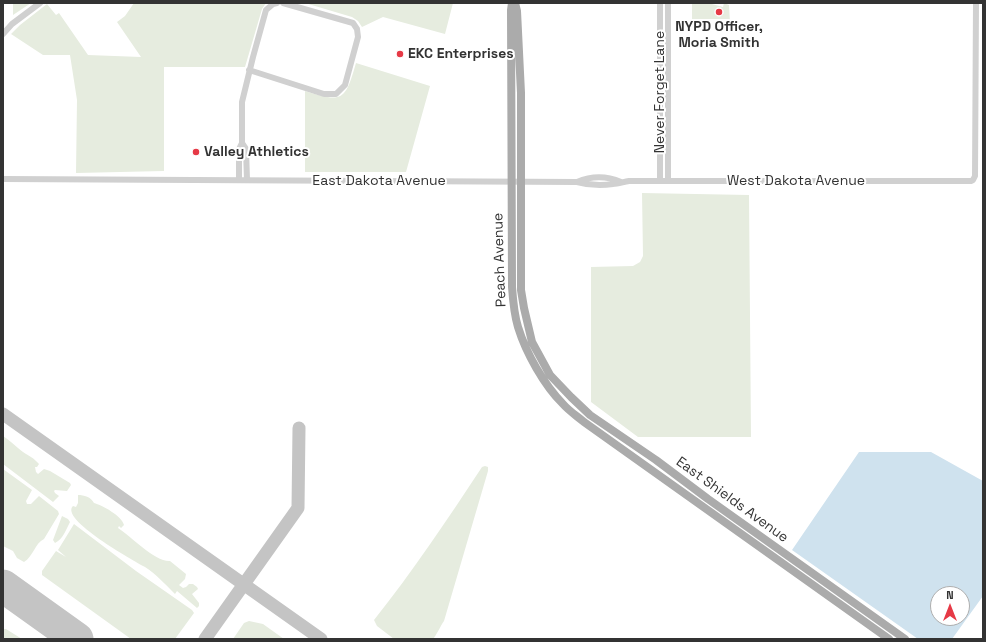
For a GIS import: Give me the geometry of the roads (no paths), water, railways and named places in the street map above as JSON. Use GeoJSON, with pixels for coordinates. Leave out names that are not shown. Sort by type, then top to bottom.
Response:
{"type":"FeatureCollection","features":[{"type":"Feature","properties":{"kind":"main road","name":"Peach Avenue"},"geometry":{"type":"LineString","coordinates":[[514,3],[517,11],[521,94],[521,284],[524,308],[532,342],[547,377]]}},
{"type":"Feature","properties":{"kind":"main road","name":"Peach Avenue"},"geometry":{"type":"LineString","coordinates":[[514,3],[511,10],[511,270],[513,306],[525,345],[547,377]]}},
{"type":"Feature","properties":{"kind":"main road","name":"East Shields Avenue"},"geometry":{"type":"LineString","coordinates":[[547,377],[590,414],[656,460],[708,500],[905,639]]}},
{"type":"Feature","properties":{"kind":"main road","name":"East Shields Avenue"},"geometry":{"type":"LineString","coordinates":[[547,377],[562,404],[584,422],[889,639]]}},
{"type":"Feature","properties":{"kind":"main road"},"geometry":{"type":"LineString","coordinates":[[602,435],[607,426]]}},
{"type":"Feature","properties":{"kind":"street"},"geometry":{"type":"LineString","coordinates":[[3,34],[12,24],[40,3]]}},
{"type":"Feature","properties":{"kind":"street"},"geometry":{"type":"LineString","coordinates":[[239,180],[239,149],[242,143],[242,102],[249,70],[266,10],[273,4],[277,3]]}},
{"type":"Feature","properties":{"kind":"street"},"geometry":{"type":"LineString","coordinates":[[249,70],[324,94],[336,94],[345,85],[358,37],[357,29],[353,23],[284,3]]}},
{"type":"Feature","properties":{"kind":"street","name":"Never Forget Lane"},"geometry":{"type":"LineString","coordinates":[[660,3],[660,181]]}},
{"type":"Feature","properties":{"kind":"street","name":"Never Forget Lane"},"geometry":{"type":"LineString","coordinates":[[668,3],[668,181]]}},
{"type":"Feature","properties":{"kind":"street","name":"West Dakota Avenue"},"geometry":{"type":"LineString","coordinates":[[511,181],[577,182],[586,178],[612,178],[621,182],[971,181],[975,176],[976,3]]}},
{"type":"Feature","properties":{"kind":"street"},"geometry":{"type":"LineString","coordinates":[[242,143],[246,149],[246,180]]}},
{"type":"Feature","properties":{"kind":"street","name":"East Dakota Avenue"},"geometry":{"type":"LineString","coordinates":[[3,179],[511,181]]}},
{"type":"Feature","properties":{"kind":"water"},"geometry":{"type":"Polygon","coordinates":[[[859,452],[931,452],[983,481],[983,596],[970,614],[970,586],[930,586],[930,626],[961,626],[952,639],[918,639],[792,550],[859,452]]]}},
{"type":"Feature","properties":{"kind":"place","name":"NYPD Officer, Moria Smith"},"geometry":{"type":"Point","coordinates":[719,12]}},
{"type":"Feature","properties":{"kind":"place","name":"EKC Enterprises"},"geometry":{"type":"Point","coordinates":[400,54]}},
{"type":"Feature","properties":{"kind":"place","name":"Valley Athletics"},"geometry":{"type":"Point","coordinates":[196,152]}}]}
